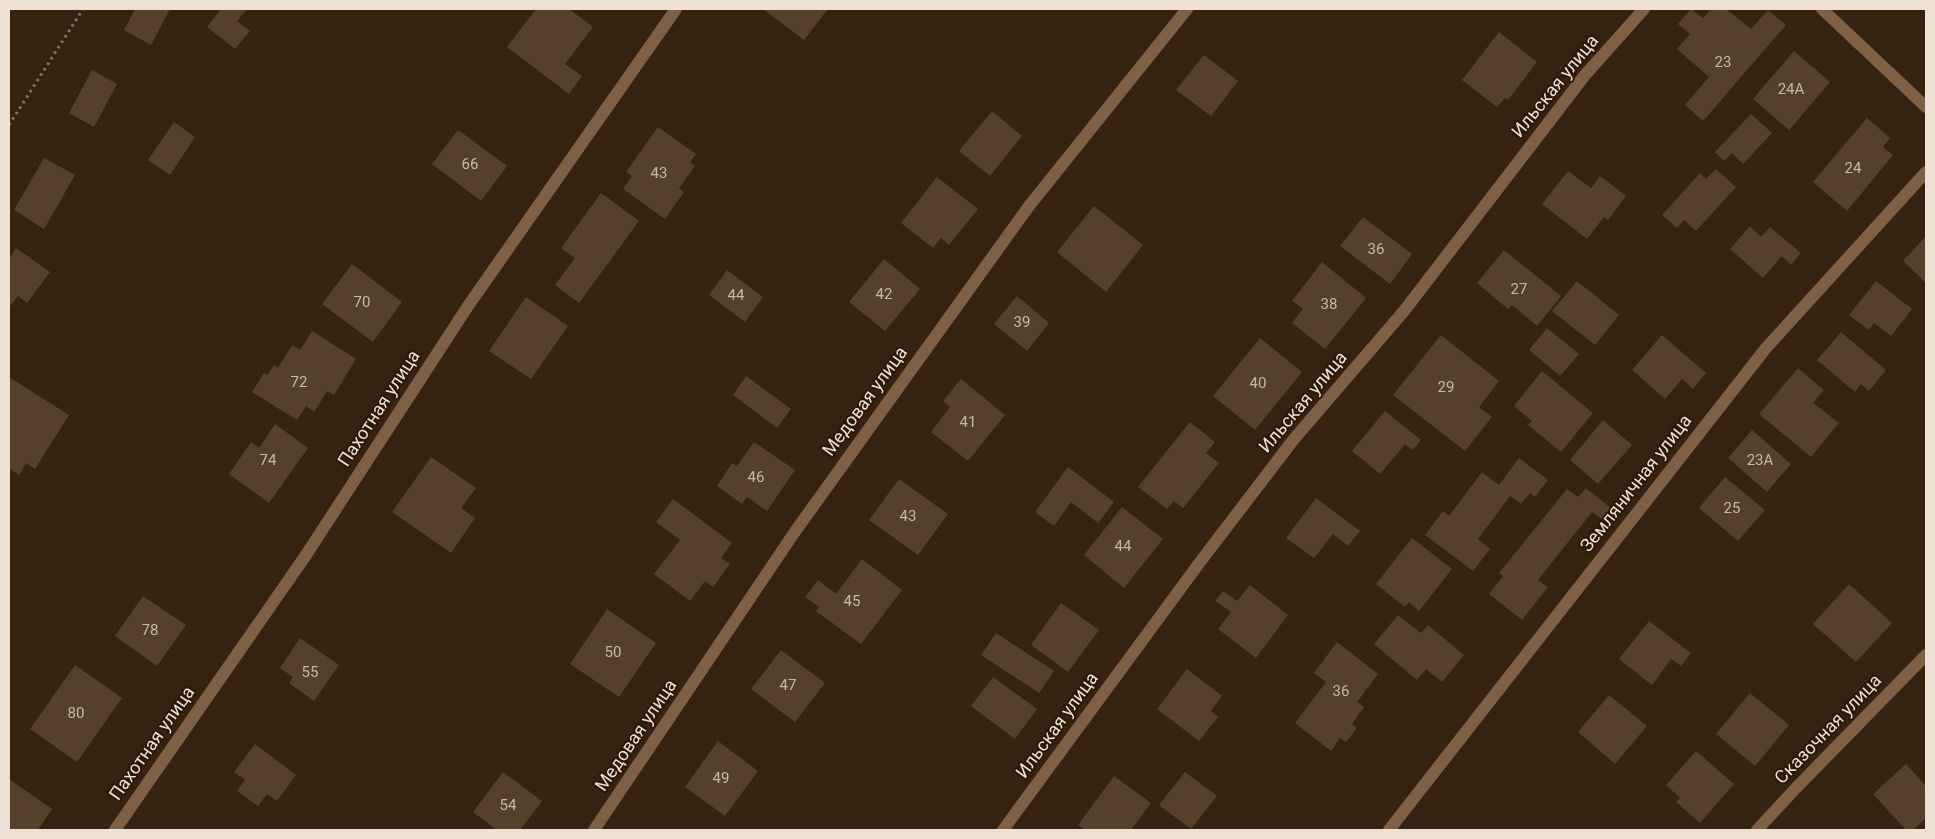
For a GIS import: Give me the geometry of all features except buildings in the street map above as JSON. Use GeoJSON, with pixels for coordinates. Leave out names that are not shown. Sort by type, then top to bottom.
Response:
{"type":"FeatureCollection","features":[{"type":"Feature","properties":{"kind":"street","name":"Пахотная улица"},"geometry":{"type":"LineString","coordinates":[[115,830],[306,555],[468,306],[676,9]]}},
{"type":"Feature","properties":{"kind":"street","name":"Медовая улица"},"geometry":{"type":"LineString","coordinates":[[594,830],[794,533],[1029,206],[1187,9]]}},
{"type":"Feature","properties":{"kind":"street","name":"Ильская улица"},"geometry":{"type":"LineString","coordinates":[[1003,830],[1200,562],[1294,439],[1404,311],[1585,76],[1644,9]]}},
{"type":"Feature","properties":{"kind":"street"},"geometry":{"type":"LineString","coordinates":[[1822,9],[1926,107]]}},
{"type":"Feature","properties":{"kind":"street","name":"Земляничная улица"},"geometry":{"type":"LineString","coordinates":[[1389,830],[1766,348],[1926,172]]}},
{"type":"Feature","properties":{"kind":"street","name":"Сказочная улица"},"geometry":{"type":"LineString","coordinates":[[1757,830],[1926,655]]}},
{"type":"Feature","properties":{"kind":"path"},"geometry":{"type":"LineString","coordinates":[[9,125],[83,9]]}}]}
